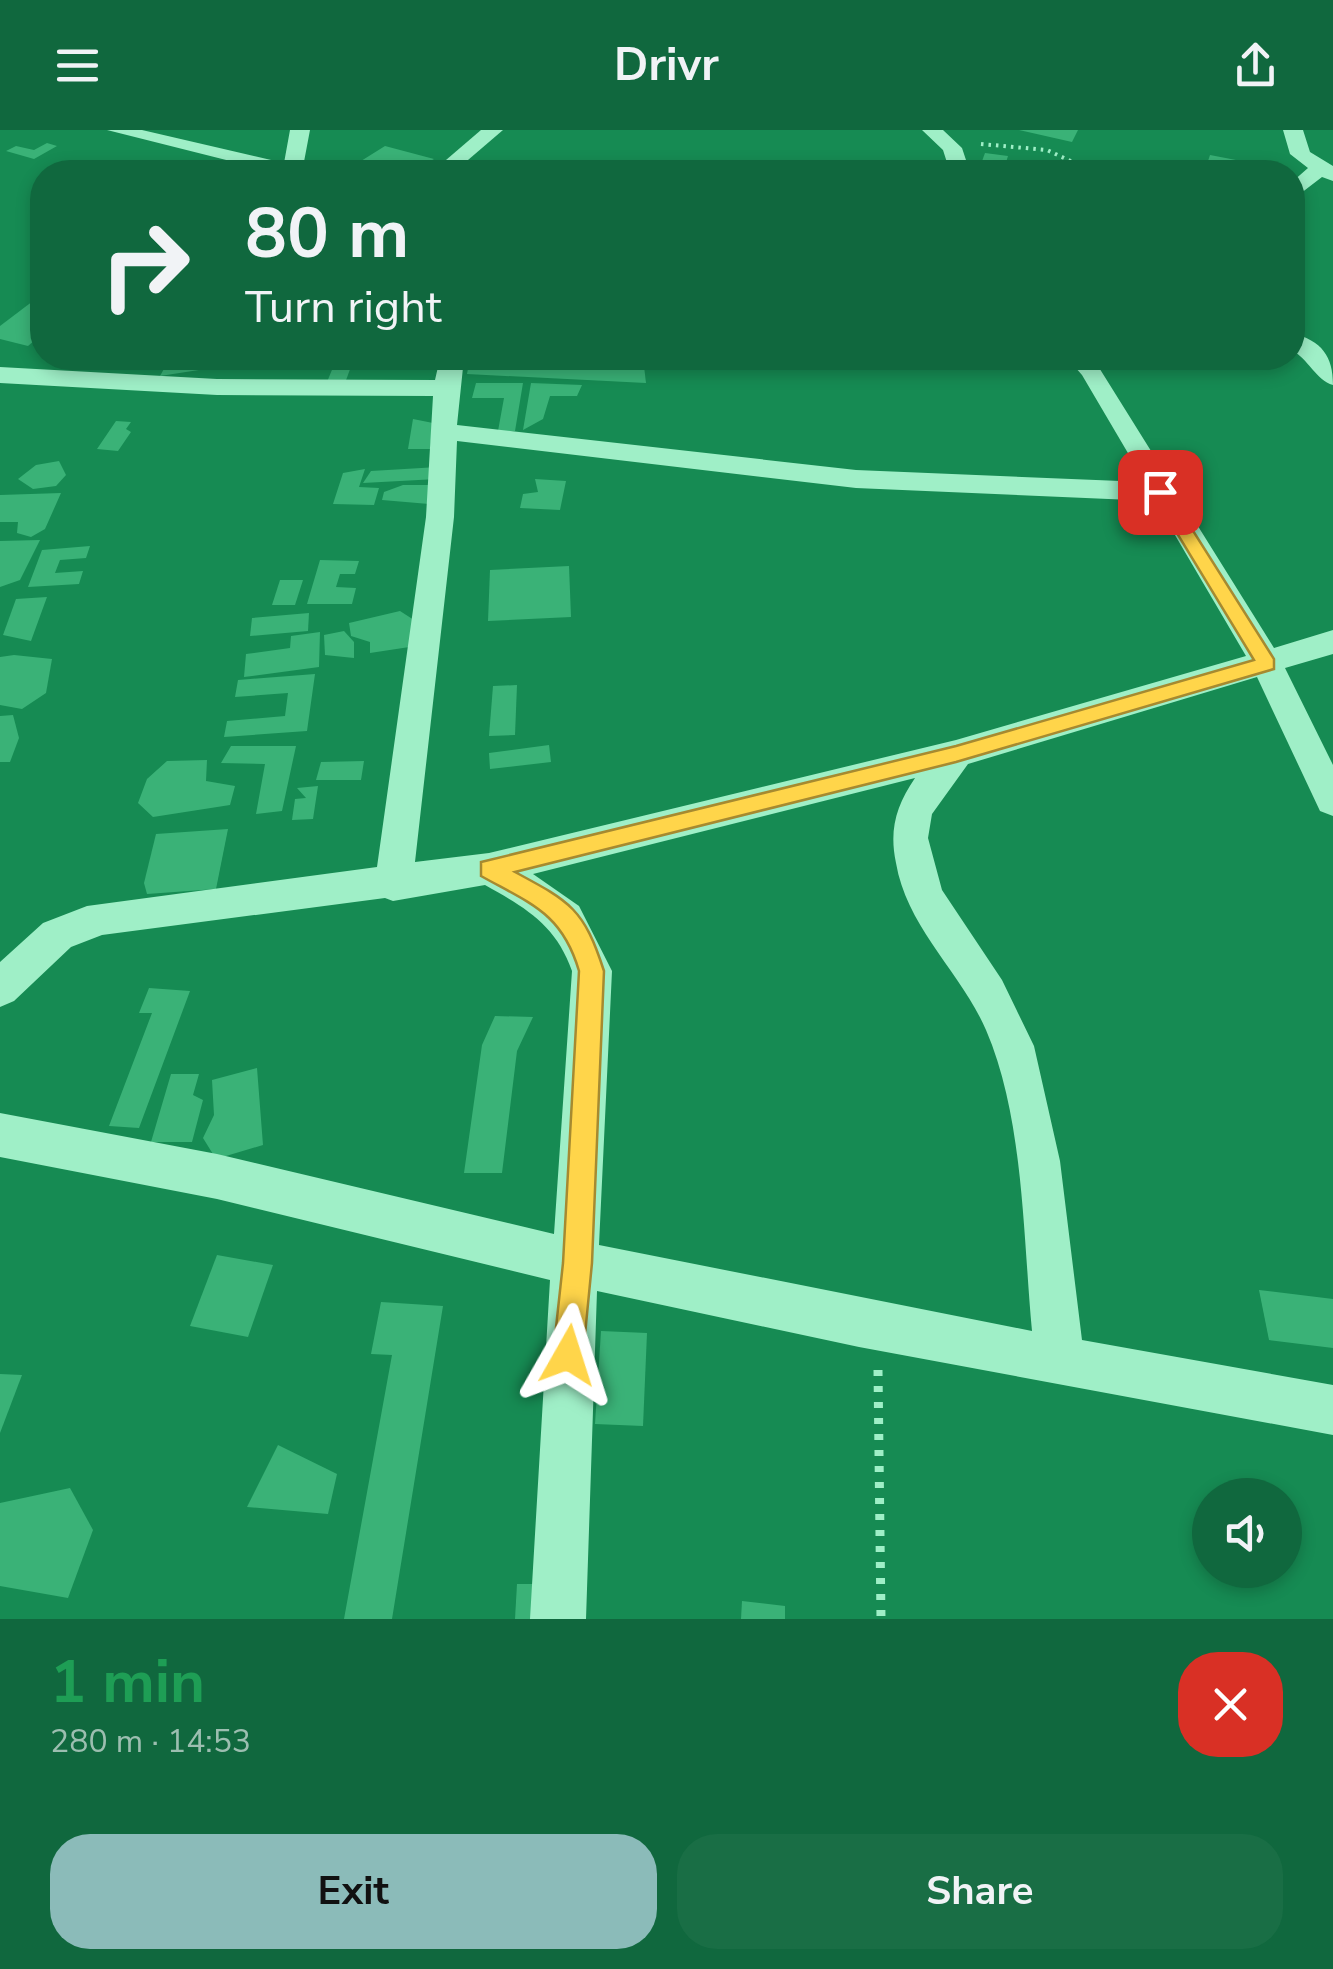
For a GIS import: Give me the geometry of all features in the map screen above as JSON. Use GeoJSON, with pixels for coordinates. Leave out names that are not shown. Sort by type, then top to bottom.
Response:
{"type":"FeatureCollection","features":[{"type":"Feature","properties":{"kind":"street"},"geometry":{"type":"LineString","coordinates":[[117,130],[244,160]]}},
{"type":"Feature","properties":{"kind":"street"},"geometry":{"type":"LineString","coordinates":[[296,160],[300,130]]}},
{"type":"Feature","properties":{"kind":"street"},"geometry":{"type":"LineString","coordinates":[[457,160],[493,130]]}},
{"type":"Feature","properties":{"kind":"street"},"geometry":{"type":"LineString","coordinates":[[1293,130],[1300,154],[1327,172],[1305,186]]}},
{"type":"Feature","properties":{"kind":"street"},"geometry":{"type":"LineString","coordinates":[[939,136],[953,160]]}},
{"type":"Feature","properties":{"kind":"street"},"geometry":{"type":"LineString","coordinates":[[1305,347],[1333,377]]}},
{"type":"Feature","properties":{"kind":"street"},"geometry":{"type":"LineString","coordinates":[[1091,370],[1160,492],[1267,664],[1333,801]]}},
{"type":"Feature","properties":{"kind":"street"},"geometry":{"type":"LineString","coordinates":[[0,375],[217,387],[449,373],[447,432],[393,885]]}},
{"type":"Feature","properties":{"kind":"street"},"geometry":{"type":"LineString","coordinates":[[447,432],[838,478],[943,486],[1160,492]]}},
{"type":"Feature","properties":{"kind":"street"},"geometry":{"type":"LineString","coordinates":[[0,988],[57,935],[101,918],[209,902],[393,885],[489,869],[956,754],[1333,642]]}},
{"type":"Feature","properties":{"kind":"street"},"geometry":{"type":"LineString","coordinates":[[956,754],[918,800],[910,833],[914,870],[935,920],[1000,1014],[1013,1047],[1036,1166],[1060,1362]]}},
{"type":"Feature","properties":{"kind":"street"},"geometry":{"type":"LineString","coordinates":[[489,869],[555,906],[580,933],[592,971],[577,1263],[565,1386],[558,1619]]}},
{"type":"Feature","properties":{"kind":"street"},"geometry":{"type":"LineString","coordinates":[[0,1135],[95,1149],[577,1263],[1060,1362],[1333,1410]]}},
{"type":"Feature","properties":{"kind":"path"},"geometry":{"type":"LineString","coordinates":[[939,136],[1047,150],[1068,160]]}},
{"type":"Feature","properties":{"kind":"path"},"geometry":{"type":"LineString","coordinates":[[878,1324],[881,1619]]}},
{"type":"Feature","properties":{"kind":"building"},"geometry":{"type":"Polygon","coordinates":[[[1019,130],[1078,130],[1072,142],[1019,130]]]}},
{"type":"Feature","properties":{"kind":"building"},"geometry":{"type":"Polygon","coordinates":[[[47,143],[57,146],[34,159],[6,151],[16,146],[34,150],[47,143]]]}},
{"type":"Feature","properties":{"kind":"building"},"geometry":{"type":"Polygon","coordinates":[[[385,146],[434,159],[432,160],[363,160],[385,146]]]}},
{"type":"Feature","properties":{"kind":"building"},"geometry":{"type":"Polygon","coordinates":[[[985,153],[1008,156],[1007,160],[982,160],[985,153]]]}},
{"type":"Feature","properties":{"kind":"building"},"geometry":{"type":"Polygon","coordinates":[[[1210,155],[1236,160],[1208,160],[1210,155]]]}},
{"type":"Feature","properties":{"kind":"building"},"geometry":{"type":"Polygon","coordinates":[[[30,303],[28,346],[0,339],[0,326],[30,303]]]}},
{"type":"Feature","properties":{"kind":"building"},"geometry":{"type":"Polygon","coordinates":[[[163,370],[199,370],[160,376],[163,370]]]}},
{"type":"Feature","properties":{"kind":"building"},"geometry":{"type":"Polygon","coordinates":[[[332,370],[350,370],[345,383],[327,382],[332,370]]]}},
{"type":"Feature","properties":{"kind":"building"},"geometry":{"type":"Polygon","coordinates":[[[468,370],[644,370],[646,383],[467,374],[468,370]]]}},
{"type":"Feature","properties":{"kind":"building"},"geometry":{"type":"Polygon","coordinates":[[[476,383],[523,383],[515,431],[498,431],[504,398],[472,398],[476,383]]]}},
{"type":"Feature","properties":{"kind":"building"},"geometry":{"type":"Polygon","coordinates":[[[531,383],[582,385],[577,396],[550,396],[543,419],[523,430],[531,383]]]}},
{"type":"Feature","properties":{"kind":"building"},"geometry":{"type":"Polygon","coordinates":[[[413,419],[433,423],[430,449],[408,449],[413,419]]]}},
{"type":"Feature","properties":{"kind":"building"},"geometry":{"type":"Polygon","coordinates":[[[116,421],[131,422],[126,429],[131,432],[118,451],[97,449],[116,421]]]}},
{"type":"Feature","properties":{"kind":"building"},"geometry":{"type":"Polygon","coordinates":[[[59,461],[66,475],[56,486],[33,489],[18,479],[36,465],[59,461]]]}},
{"type":"Feature","properties":{"kind":"building"},"geometry":{"type":"Polygon","coordinates":[[[438,467],[437,479],[363,483],[371,471],[438,467]]]}},
{"type":"Feature","properties":{"kind":"building"},"geometry":{"type":"Polygon","coordinates":[[[365,469],[359,487],[379,488],[374,505],[333,504],[343,473],[365,469]]]}},
{"type":"Feature","properties":{"kind":"building"},"geometry":{"type":"Polygon","coordinates":[[[535,479],[566,481],[560,510],[520,508],[523,494],[538,492],[535,479]]]}},
{"type":"Feature","properties":{"kind":"building"},"geometry":{"type":"Polygon","coordinates":[[[403,485],[433,485],[429,504],[382,500],[384,492],[403,485]]]}},
{"type":"Feature","properties":{"kind":"building"},"geometry":{"type":"Polygon","coordinates":[[[61,493],[45,529],[31,537],[17,533],[18,522],[0,522],[0,495],[61,493]]]}},
{"type":"Feature","properties":{"kind":"building"},"geometry":{"type":"Polygon","coordinates":[[[40,540],[20,580],[0,587],[0,541],[40,540]]]}},
{"type":"Feature","properties":{"kind":"building"},"geometry":{"type":"Polygon","coordinates":[[[90,546],[86,558],[60,560],[55,573],[83,571],[79,584],[28,587],[42,550],[90,546]]]}},
{"type":"Feature","properties":{"kind":"building"},"geometry":{"type":"Polygon","coordinates":[[[320,560],[359,561],[355,574],[340,574],[336,587],[356,588],[352,604],[307,604],[320,560]]]}},
{"type":"Feature","properties":{"kind":"building"},"geometry":{"type":"Polygon","coordinates":[[[569,566],[571,617],[488,621],[490,570],[569,566]]]}},
{"type":"Feature","properties":{"kind":"building"},"geometry":{"type":"Polygon","coordinates":[[[280,580],[303,580],[295,605],[272,605],[280,580]]]}},
{"type":"Feature","properties":{"kind":"building"},"geometry":{"type":"Polygon","coordinates":[[[47,597],[31,641],[3,635],[16,599],[47,597]]]}},
{"type":"Feature","properties":{"kind":"building"},"geometry":{"type":"Polygon","coordinates":[[[400,611],[414,620],[416,646],[370,653],[370,642],[351,636],[349,623],[400,611]]]}},
{"type":"Feature","properties":{"kind":"building"},"geometry":{"type":"Polygon","coordinates":[[[309,613],[308,631],[250,636],[252,618],[309,613]]]}},
{"type":"Feature","properties":{"kind":"building"},"geometry":{"type":"Polygon","coordinates":[[[344,631],[354,642],[354,658],[325,655],[324,635],[344,631]]]}},
{"type":"Feature","properties":{"kind":"building"},"geometry":{"type":"Polygon","coordinates":[[[320,632],[319,667],[244,677],[246,654],[290,648],[291,636],[320,632]]]}},
{"type":"Feature","properties":{"kind":"building"},"geometry":{"type":"Polygon","coordinates":[[[0,657],[52,659],[46,693],[22,709],[0,705],[0,657]]]}},
{"type":"Feature","properties":{"kind":"building"},"geometry":{"type":"Polygon","coordinates":[[[315,674],[307,731],[224,737],[227,721],[285,716],[288,693],[235,697],[238,680],[315,674]]]}},
{"type":"Feature","properties":{"kind":"building"},"geometry":{"type":"Polygon","coordinates":[[[517,685],[515,735],[489,736],[493,686],[517,685]]]}},
{"type":"Feature","properties":{"kind":"building"},"geometry":{"type":"Polygon","coordinates":[[[13,715],[19,738],[10,762],[0,762],[0,716],[13,715]]]}},
{"type":"Feature","properties":{"kind":"building"},"geometry":{"type":"Polygon","coordinates":[[[549,745],[551,762],[490,769],[489,753],[549,745]]]}},
{"type":"Feature","properties":{"kind":"building"},"geometry":{"type":"Polygon","coordinates":[[[231,746],[296,746],[282,811],[256,814],[265,764],[221,763],[231,746]]]}},
{"type":"Feature","properties":{"kind":"building"},"geometry":{"type":"Polygon","coordinates":[[[207,760],[206,781],[235,786],[230,805],[153,817],[138,803],[147,779],[167,761],[207,760]]]}},
{"type":"Feature","properties":{"kind":"building"},"geometry":{"type":"Polygon","coordinates":[[[364,761],[361,780],[316,780],[321,762],[364,761]]]}},
{"type":"Feature","properties":{"kind":"building"},"geometry":{"type":"Polygon","coordinates":[[[318,786],[313,819],[292,820],[295,799],[306,798],[297,788],[318,786]]]}},
{"type":"Feature","properties":{"kind":"building"},"geometry":{"type":"Polygon","coordinates":[[[228,829],[216,889],[147,894],[144,883],[156,834],[228,829]]]}},
{"type":"Feature","properties":{"kind":"building"},"geometry":{"type":"Polygon","coordinates":[[[149,988],[190,991],[139,1128],[109,1126],[152,1013],[139,1013],[149,988]]]}},
{"type":"Feature","properties":{"kind":"building"},"geometry":{"type":"Polygon","coordinates":[[[495,1016],[533,1017],[517,1051],[502,1173],[464,1173],[482,1045],[495,1016]]]}},
{"type":"Feature","properties":{"kind":"building"},"geometry":{"type":"Polygon","coordinates":[[[257,1068],[263,1145],[216,1159],[203,1138],[214,1115],[212,1080],[257,1068]]]}},
{"type":"Feature","properties":{"kind":"building"},"geometry":{"type":"Polygon","coordinates":[[[171,1074],[199,1074],[193,1095],[203,1100],[192,1142],[151,1142],[171,1074]]]}},
{"type":"Feature","properties":{"kind":"building"},"geometry":{"type":"Polygon","coordinates":[[[217,1255],[273,1265],[248,1337],[190,1326],[217,1255]]]}},
{"type":"Feature","properties":{"kind":"building"},"geometry":{"type":"Polygon","coordinates":[[[1259,1290],[1333,1299],[1333,1348],[1269,1340],[1259,1290]]]}},
{"type":"Feature","properties":{"kind":"building"},"geometry":{"type":"Polygon","coordinates":[[[381,1302],[443,1306],[392,1619],[344,1619],[392,1355],[371,1354],[381,1302]]]}},
{"type":"Feature","properties":{"kind":"building"},"geometry":{"type":"Polygon","coordinates":[[[601,1331],[647,1333],[643,1426],[595,1424],[601,1331]]]}},
{"type":"Feature","properties":{"kind":"building"},"geometry":{"type":"Polygon","coordinates":[[[0,1374],[22,1375],[0,1433],[0,1374]]]}},
{"type":"Feature","properties":{"kind":"building"},"geometry":{"type":"Polygon","coordinates":[[[278,1445],[337,1474],[328,1514],[247,1507],[278,1445]]]}},
{"type":"Feature","properties":{"kind":"building"},"geometry":{"type":"Polygon","coordinates":[[[70,1488],[93,1530],[68,1598],[0,1586],[0,1503],[70,1488]]]}},
{"type":"Feature","properties":{"kind":"building"},"geometry":{"type":"Polygon","coordinates":[[[517,1584],[552,1584],[550,1619],[515,1619],[517,1584]]]}},
{"type":"Feature","properties":{"kind":"building"},"geometry":{"type":"Polygon","coordinates":[[[742,1601],[785,1606],[785,1619],[741,1619],[742,1601]]]}},
{"type":"Feature","properties":{"kind":"route"},"geometry":{"type":"LineString","coordinates":[[568,1355],[577,1263],[592,971],[580,933],[555,906],[489,869],[956,754],[1267,664],[1160,492]]}}]}
